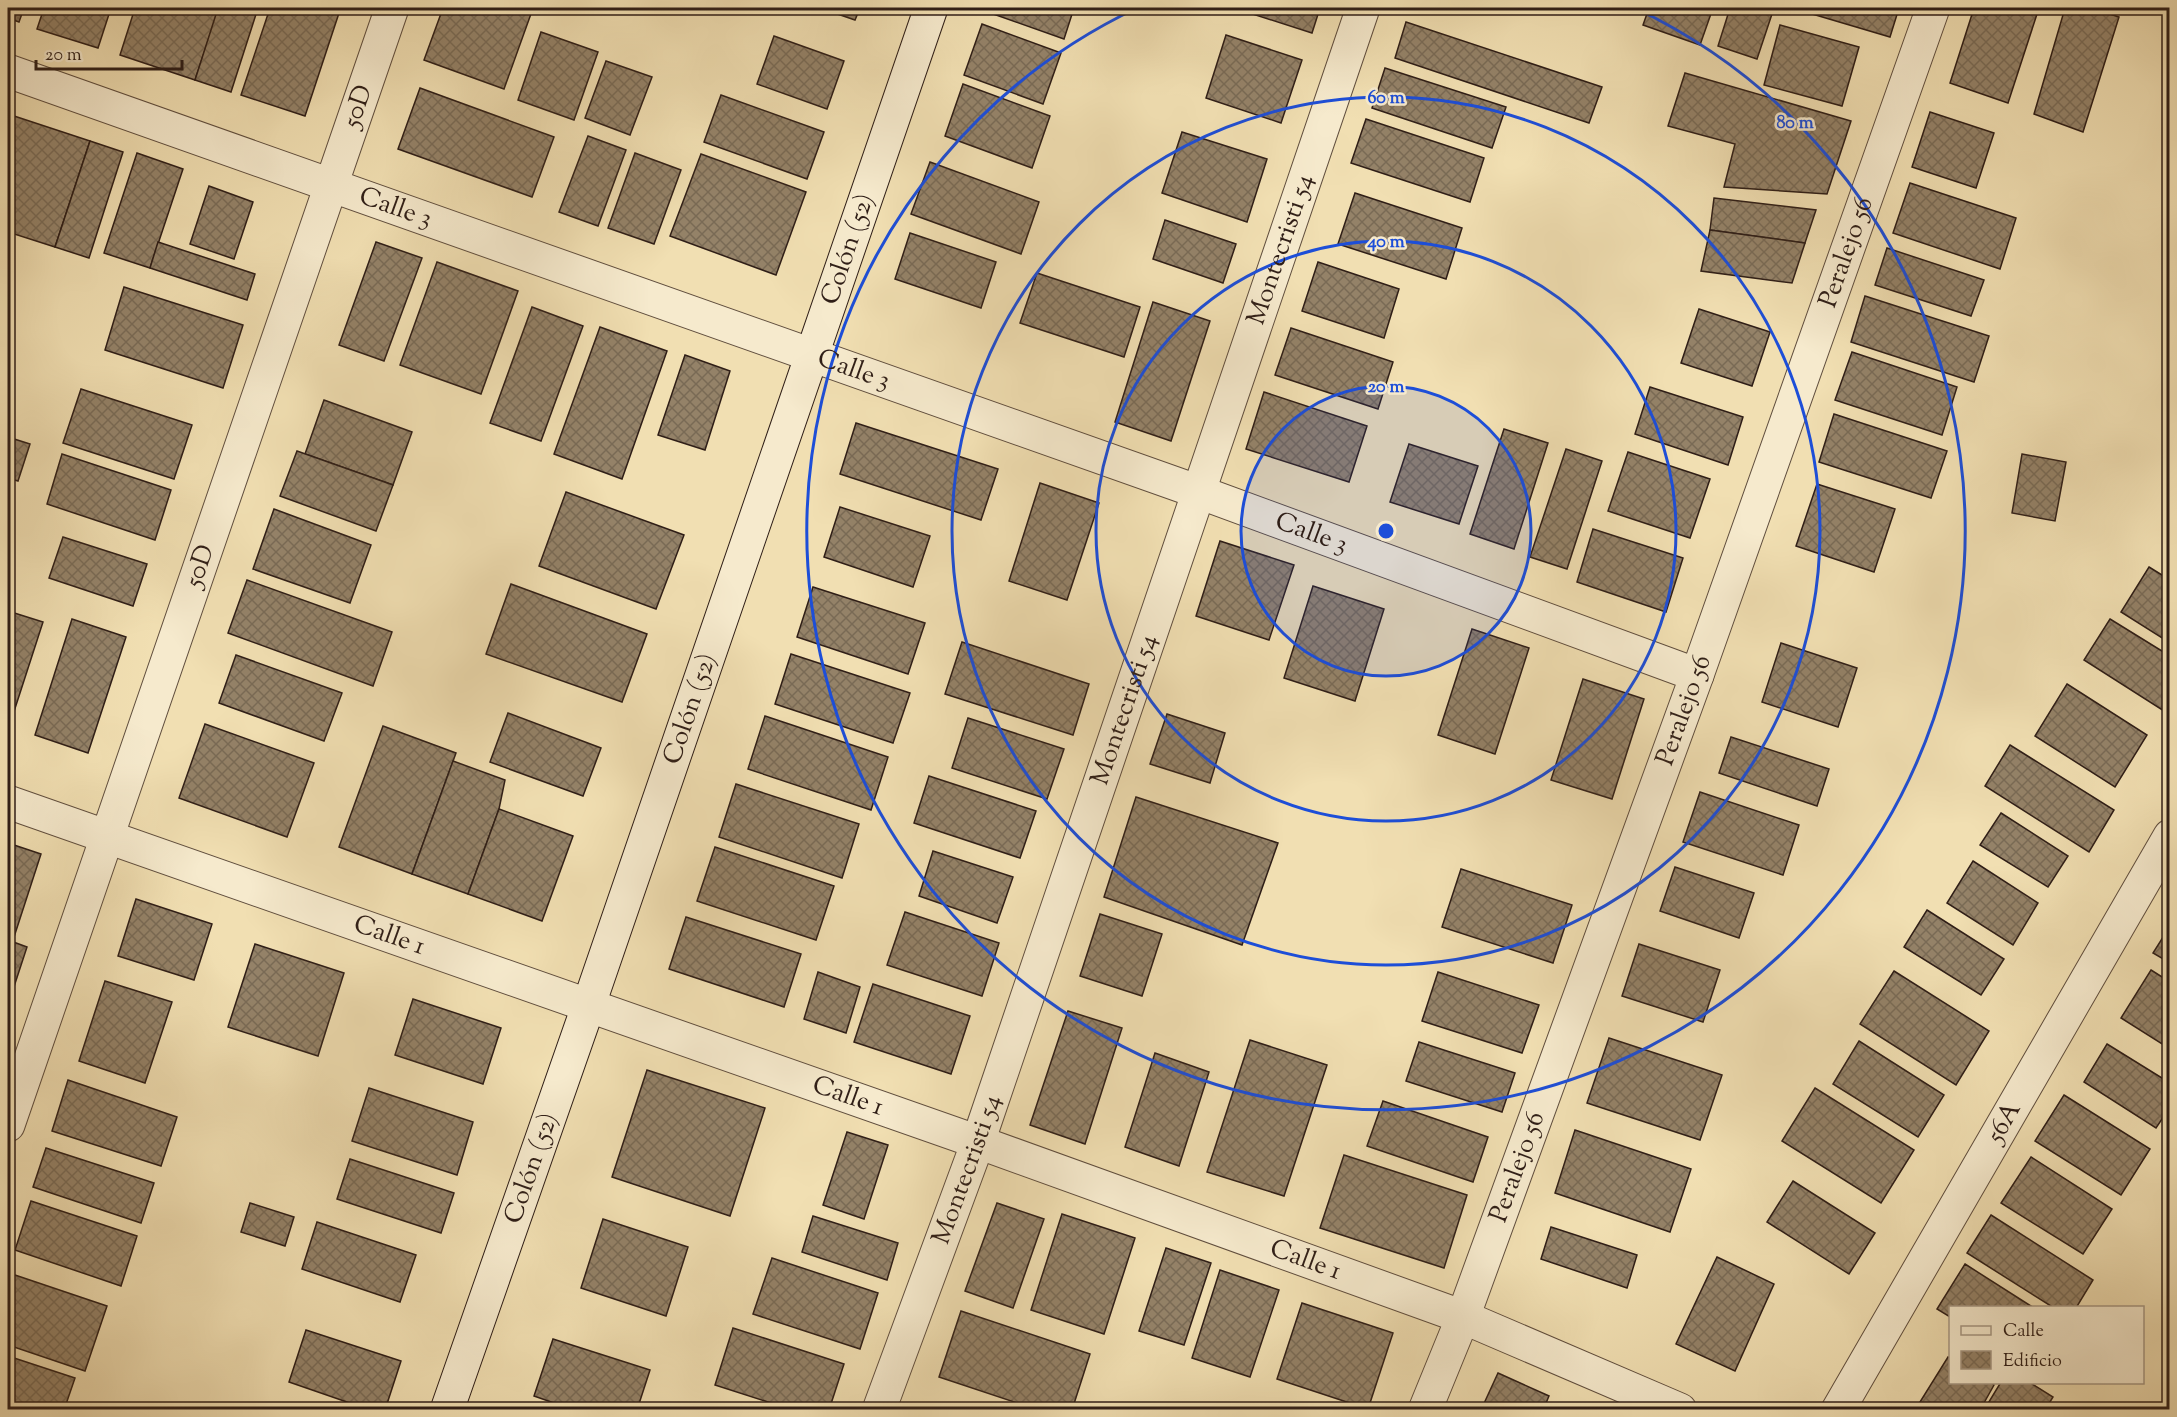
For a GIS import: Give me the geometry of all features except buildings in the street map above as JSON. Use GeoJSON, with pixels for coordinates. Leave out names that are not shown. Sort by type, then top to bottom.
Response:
{"type":"FeatureCollection","features":[{"type":"Feature","properties":{"kind":"street","name":"50D"},"geometry":{"type":"LineString","coordinates":[[8,1125],[392,8]]}},
{"type":"Feature","properties":{"kind":"street","name":"Colón (52)"},"geometry":{"type":"LineString","coordinates":[[447,1410],[931,8]]}},
{"type":"Feature","properties":{"kind":"street","name":"Montecristi 54"},"geometry":{"type":"LineString","coordinates":[[879,1410],[978,1142],[1363,8]]}},
{"type":"Feature","properties":{"kind":"street","name":"Peralejo 56"},"geometry":{"type":"LineString","coordinates":[[1425,1410],[1463,1317],[1697,675],[1934,8]]}},
{"type":"Feature","properties":{"kind":"street","name":"Calle 3"},"geometry":{"type":"LineString","coordinates":[[8,71],[1199,492],[1697,675]]}},
{"type":"Feature","properties":{"kind":"street","name":"Calle 1"},"geometry":{"type":"LineString","coordinates":[[8,802],[978,1142],[1463,1317],[1680,1410]]}},
{"type":"Feature","properties":{"kind":"street","name":"56A"},"geometry":{"type":"LineString","coordinates":[[1838,1410],[2169,836]]}}]}
